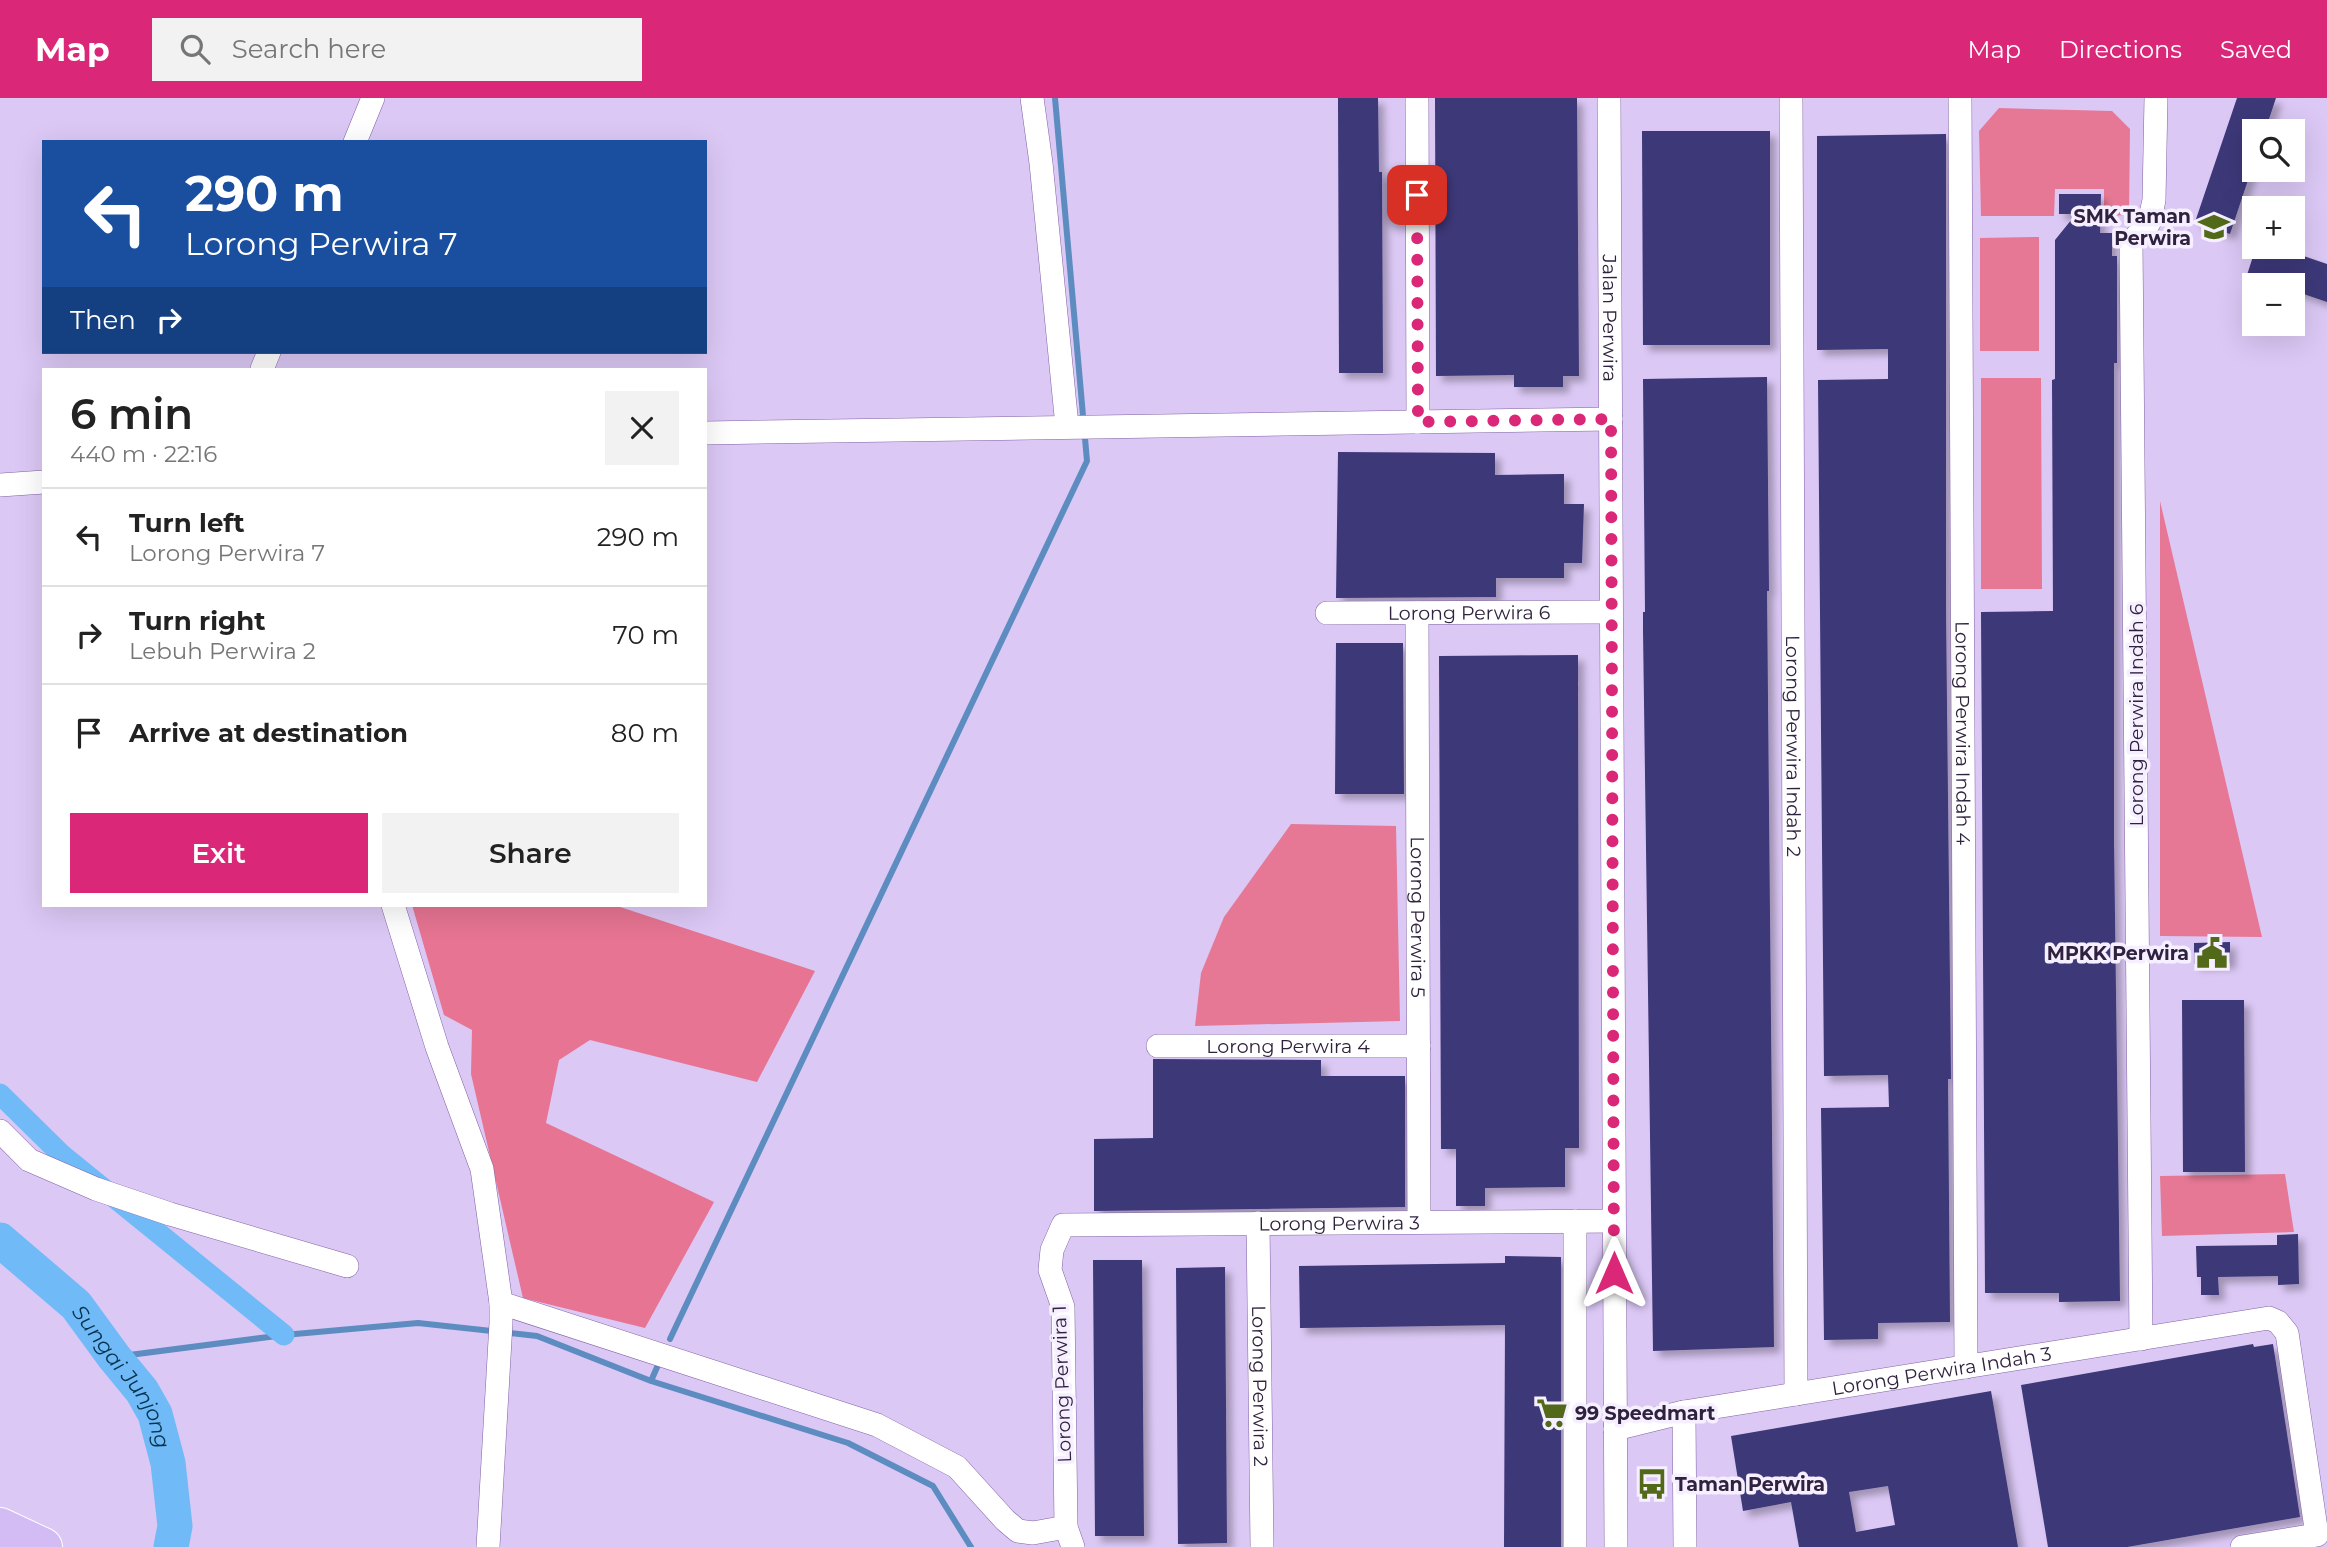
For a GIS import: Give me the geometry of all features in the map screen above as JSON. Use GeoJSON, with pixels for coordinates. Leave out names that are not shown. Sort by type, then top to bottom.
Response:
{"type":"FeatureCollection","features":[{"type":"Feature","properties":{"kind":"highway"},"geometry":{"type":"LineString","coordinates":[[0,1527],[43,1547]]}},
{"type":"Feature","properties":{"kind":"street"},"geometry":{"type":"LineString","coordinates":[[356,140],[373,98]]}},
{"type":"Feature","properties":{"kind":"street"},"geometry":{"type":"LineString","coordinates":[[1032,98],[1070,426]]}},
{"type":"Feature","properties":{"kind":"street"},"geometry":{"type":"LineString","coordinates":[[1417,98],[1418,422]]}},
{"type":"Feature","properties":{"kind":"street","name":"Jalan Perwira"},"geometry":{"type":"LineString","coordinates":[[1609,98],[1616,1547]]}},
{"type":"Feature","properties":{"kind":"street","name":"Lorong Perwira Indah 2"},"geometry":{"type":"LineString","coordinates":[[1791,98],[1797,1394]]}},
{"type":"Feature","properties":{"kind":"street","name":"Lorong Perwira Indah 4"},"geometry":{"type":"LineString","coordinates":[[1960,98],[1966,1367]]}},
{"type":"Feature","properties":{"kind":"street","name":"Lorong Perwira Indah 6"},"geometry":{"type":"LineString","coordinates":[[2141,1339],[2131,242],[2149,223],[2154,200],[2156,98]]}},
{"type":"Feature","properties":{"kind":"street"},"geometry":{"type":"LineString","coordinates":[[707,432],[1611,419]]}},
{"type":"Feature","properties":{"kind":"street"},"geometry":{"type":"LineString","coordinates":[[0,485],[42,482]]}},
{"type":"Feature","properties":{"kind":"street","name":"Lorong Perwira 6"},"geometry":{"type":"LineString","coordinates":[[1327,613],[1611,612]]}},
{"type":"Feature","properties":{"kind":"street","name":"Lorong Perwira 5"},"geometry":{"type":"LineString","coordinates":[[1417,613],[1419,1222]]}},
{"type":"Feature","properties":{"kind":"street"},"geometry":{"type":"LineString","coordinates":[[394,907],[437,1046],[482,1169],[501,1313],[488,1547]]}},
{"type":"Feature","properties":{"kind":"street","name":"Lorong Perwira 4"},"geometry":{"type":"LineString","coordinates":[[1158,1046],[1419,1046]]}},
{"type":"Feature","properties":{"kind":"street"},"geometry":{"type":"LineString","coordinates":[[0,1131],[29,1160],[96,1189],[170,1214],[347,1266]]}},
{"type":"Feature","properties":{"kind":"street"},"geometry":{"type":"LineString","coordinates":[[1575,1221],[1575,1547]]}},
{"type":"Feature","properties":{"kind":"street","name":"Lorong Perwira 3"},"geometry":{"type":"LineString","coordinates":[[1063,1225],[1614,1221]]}},
{"type":"Feature","properties":{"kind":"street","name":"Lorong Perwira 2"},"geometry":{"type":"LineString","coordinates":[[1258,1223],[1262,1547]]}},
{"type":"Feature","properties":{"kind":"street","name":"Lorong Perwira 1"},"geometry":{"type":"LineString","coordinates":[[1063,1225],[1052,1250],[1050,1270],[1063,1307],[1070,1537]]}},
{"type":"Feature","properties":{"kind":"street"},"geometry":{"type":"LineString","coordinates":[[501,1313],[877,1425],[957,1467],[1018,1531],[1070,1537]]}},
{"type":"Feature","properties":{"kind":"street","name":"Lorong Perwira Indah 3"},"geometry":{"type":"LineString","coordinates":[[1615,1429],[1684,1412],[2269,1318],[2278,1322],[2287,1333],[2317,1535],[2242,1547]]}},
{"type":"Feature","properties":{"kind":"street"},"geometry":{"type":"LineString","coordinates":[[1684,1412],[1685,1547]]}},
{"type":"Feature","properties":{"kind":"shaded area"},"geometry":{"type":"Polygon","coordinates":[[[1999,108],[2112,111],[2130,129],[2129,215],[2104,216],[2104,189],[2055,189],[2054,216],[1981,216],[1979,131],[1999,108]]]}},
{"type":"Feature","properties":{"kind":"shaded area"},"geometry":{"type":"Polygon","coordinates":[[[2039,237],[2039,351],[1980,351],[1980,238],[2039,237]]]}},
{"type":"Feature","properties":{"kind":"shaded area"},"geometry":{"type":"Polygon","coordinates":[[[1981,378],[2041,378],[2042,589],[1981,589],[1981,378]]]}},
{"type":"Feature","properties":{"kind":"shaded area"},"geometry":{"type":"Polygon","coordinates":[[[2160,501],[2262,937],[2160,936],[2160,501]]]}},
{"type":"Feature","properties":{"kind":"shaded area"},"geometry":{"type":"Polygon","coordinates":[[[1291,824],[1396,826],[1400,1021],[1195,1026],[1201,973],[1224,917],[1291,824]]]}},
{"type":"Feature","properties":{"kind":"shaded area"},"geometry":{"type":"Polygon","coordinates":[[[413,907],[620,907],[815,971],[757,1082],[590,1040],[559,1060],[546,1123],[714,1202],[645,1328],[523,1298],[471,1074],[472,1030],[444,1015],[413,907]]]}},
{"type":"Feature","properties":{"kind":"shaded area"},"geometry":{"type":"Polygon","coordinates":[[[2285,1174],[2294,1232],[2162,1236],[2160,1176],[2285,1174]]]}},
{"type":"Feature","properties":{"kind":"building"},"geometry":{"type":"Polygon","coordinates":[[[1338,98],[1378,98],[1379,172],[1382,172],[1383,373],[1339,373],[1338,98]]]}},
{"type":"Feature","properties":{"kind":"building"},"geometry":{"type":"Polygon","coordinates":[[[1435,98],[1577,98],[1579,376],[1563,376],[1563,387],[1514,387],[1514,375],[1436,376],[1435,98]]]}},
{"type":"Feature","properties":{"kind":"building"},"geometry":{"type":"Polygon","coordinates":[[[2237,98],[2276,98],[2269,119],[2242,119],[2242,182],[2247,182],[2230,234],[2195,222],[2237,98]]]}},
{"type":"Feature","properties":{"kind":"building"},"geometry":{"type":"Polygon","coordinates":[[[1642,131],[1770,131],[1770,345],[1643,345],[1642,131]]]}},
{"type":"Feature","properties":{"kind":"building"},"geometry":{"type":"Polygon","coordinates":[[[1946,134],[1950,1322],[1878,1323],[1878,1339],[1824,1340],[1821,1108],[1889,1107],[1888,1075],[1824,1076],[1818,380],[1888,379],[1888,349],[1817,350],[1817,136],[1946,134]]]}},
{"type":"Feature","properties":{"kind":"building"},"geometry":{"type":"Polygon","coordinates":[[[2059,194],[2101,194],[2100,233],[2112,233],[2112,256],[2117,256],[2117,363],[2114,363],[2114,840],[2120,1301],[2059,1302],[2059,1293],[1985,1293],[1981,612],[2053,611],[2052,380],[2055,379],[2055,240],[2076,214],[2059,214],[2059,194]]]}},
{"type":"Feature","properties":{"kind":"building"},"geometry":{"type":"Polygon","coordinates":[[[2305,256],[2327,264],[2327,302],[2305,294],[2305,273],[2248,273],[2252,259],[2305,259],[2305,256]]]}},
{"type":"Feature","properties":{"kind":"building"},"geometry":{"type":"Polygon","coordinates":[[[1767,377],[1774,1347],[1653,1351],[1643,630],[1643,379],[1767,377]]]}},
{"type":"Feature","properties":{"kind":"building"},"geometry":{"type":"Polygon","coordinates":[[[1338,452],[1495,453],[1495,475],[1564,474],[1564,504],[1584,504],[1582,563],[1564,563],[1564,578],[1496,578],[1496,597],[1336,598],[1338,452]]]}},
{"type":"Feature","properties":{"kind":"building"},"geometry":{"type":"Polygon","coordinates":[[[1336,643],[1403,643],[1404,794],[1335,794],[1336,643]]]}},
{"type":"Feature","properties":{"kind":"building"},"geometry":{"type":"Polygon","coordinates":[[[1578,655],[1579,1148],[1565,1148],[1565,1187],[1485,1188],[1485,1206],[1456,1206],[1456,1149],[1441,1149],[1439,656],[1578,655]]]}},
{"type":"Feature","properties":{"kind":"building","name":"MPKK Perwira"},"geometry":{"type":"Polygon","coordinates":[[[2230,942],[2230,963],[2194,964],[2194,943],[2230,942]]]}},
{"type":"Feature","properties":{"kind":"building"},"geometry":{"type":"Polygon","coordinates":[[[2182,1000],[2244,1000],[2245,1172],[2183,1172],[2182,1000]]]}},
{"type":"Feature","properties":{"kind":"building"},"geometry":{"type":"Polygon","coordinates":[[[1153,1059],[1321,1060],[1321,1076],[1405,1076],[1405,1207],[1094,1211],[1094,1139],[1153,1138],[1153,1059]]]}},
{"type":"Feature","properties":{"kind":"building"},"geometry":{"type":"Polygon","coordinates":[[[2298,1234],[2299,1284],[2278,1285],[2278,1276],[2218,1277],[2219,1295],[2201,1295],[2201,1277],[2197,1277],[2196,1246],[2277,1245],[2277,1235],[2298,1234]]]}},
{"type":"Feature","properties":{"kind":"building"},"geometry":{"type":"Polygon","coordinates":[[[1505,1256],[1561,1257],[1561,1547],[1504,1547],[1505,1325],[1300,1328],[1299,1266],[1505,1263],[1505,1256]]]}},
{"type":"Feature","properties":{"kind":"building"},"geometry":{"type":"Polygon","coordinates":[[[1093,1260],[1142,1260],[1144,1536],[1095,1536],[1093,1260]]]}},
{"type":"Feature","properties":{"kind":"building"},"geometry":{"type":"Polygon","coordinates":[[[1225,1267],[1227,1543],[1178,1544],[1176,1268],[1225,1267]]]}},
{"type":"Feature","properties":{"kind":"building"},"geometry":{"type":"Polygon","coordinates":[[[2253,1344],[2254,1347],[2273,1344],[2300,1517],[2127,1547],[2048,1547],[2021,1385],[2253,1344]]]}},
{"type":"Feature","properties":{"kind":"building"},"geometry":{"type":"Polygon","coordinates":[[[1991,1391],[2018,1547],[1799,1547],[1791,1502],[1743,1511],[1731,1436],[1991,1391]],[[1888,1486],[1849,1492],[1856,1532],[1895,1525],[1888,1486]]]}},
{"type":"Feature","properties":{"kind":"waterway"},"geometry":{"type":"LineString","coordinates":[[670,1339],[1087,461],[1055,98]]}},
{"type":"Feature","properties":{"kind":"waterway"},"geometry":{"type":"LineString","coordinates":[[0,1094],[62,1155],[284,1335]]}},
{"type":"Feature","properties":{"kind":"waterway","name":"Sungai Junjong"},"geometry":{"type":"LineString","coordinates":[[0,1240],[76,1305],[142,1391],[155,1414],[168,1463],[175,1526],[171,1547]]}},
{"type":"Feature","properties":{"kind":"waterway"},"geometry":{"type":"LineString","coordinates":[[114,1357],[284,1335],[418,1323],[537,1336],[651,1381],[848,1443],[933,1486],[971,1547]]}},
{"type":"Feature","properties":{"kind":"waterway"},"geometry":{"type":"LineString","coordinates":[[651,1381],[658,1365]]}},
{"type":"Feature","properties":{"kind":"place","name":"SMK Taman Perwira"},"geometry":{"type":"Point","coordinates":[2214,227]}},
{"type":"Feature","properties":{"kind":"place","name":"MPKK Perwira"},"geometry":{"type":"Point","coordinates":[2212,953]}},
{"type":"Feature","properties":{"kind":"place","name":"99 Speedmart"},"geometry":{"type":"Point","coordinates":[1552,1413]}},
{"type":"Feature","properties":{"kind":"place","name":"Taman Perwira"},"geometry":{"type":"Point","coordinates":[1652,1484]}},
{"type":"Feature","properties":{"kind":"route"},"geometry":{"type":"LineString","coordinates":[[1417,195],[1418,422],[1611,419],[1614,1273]]}}]}
